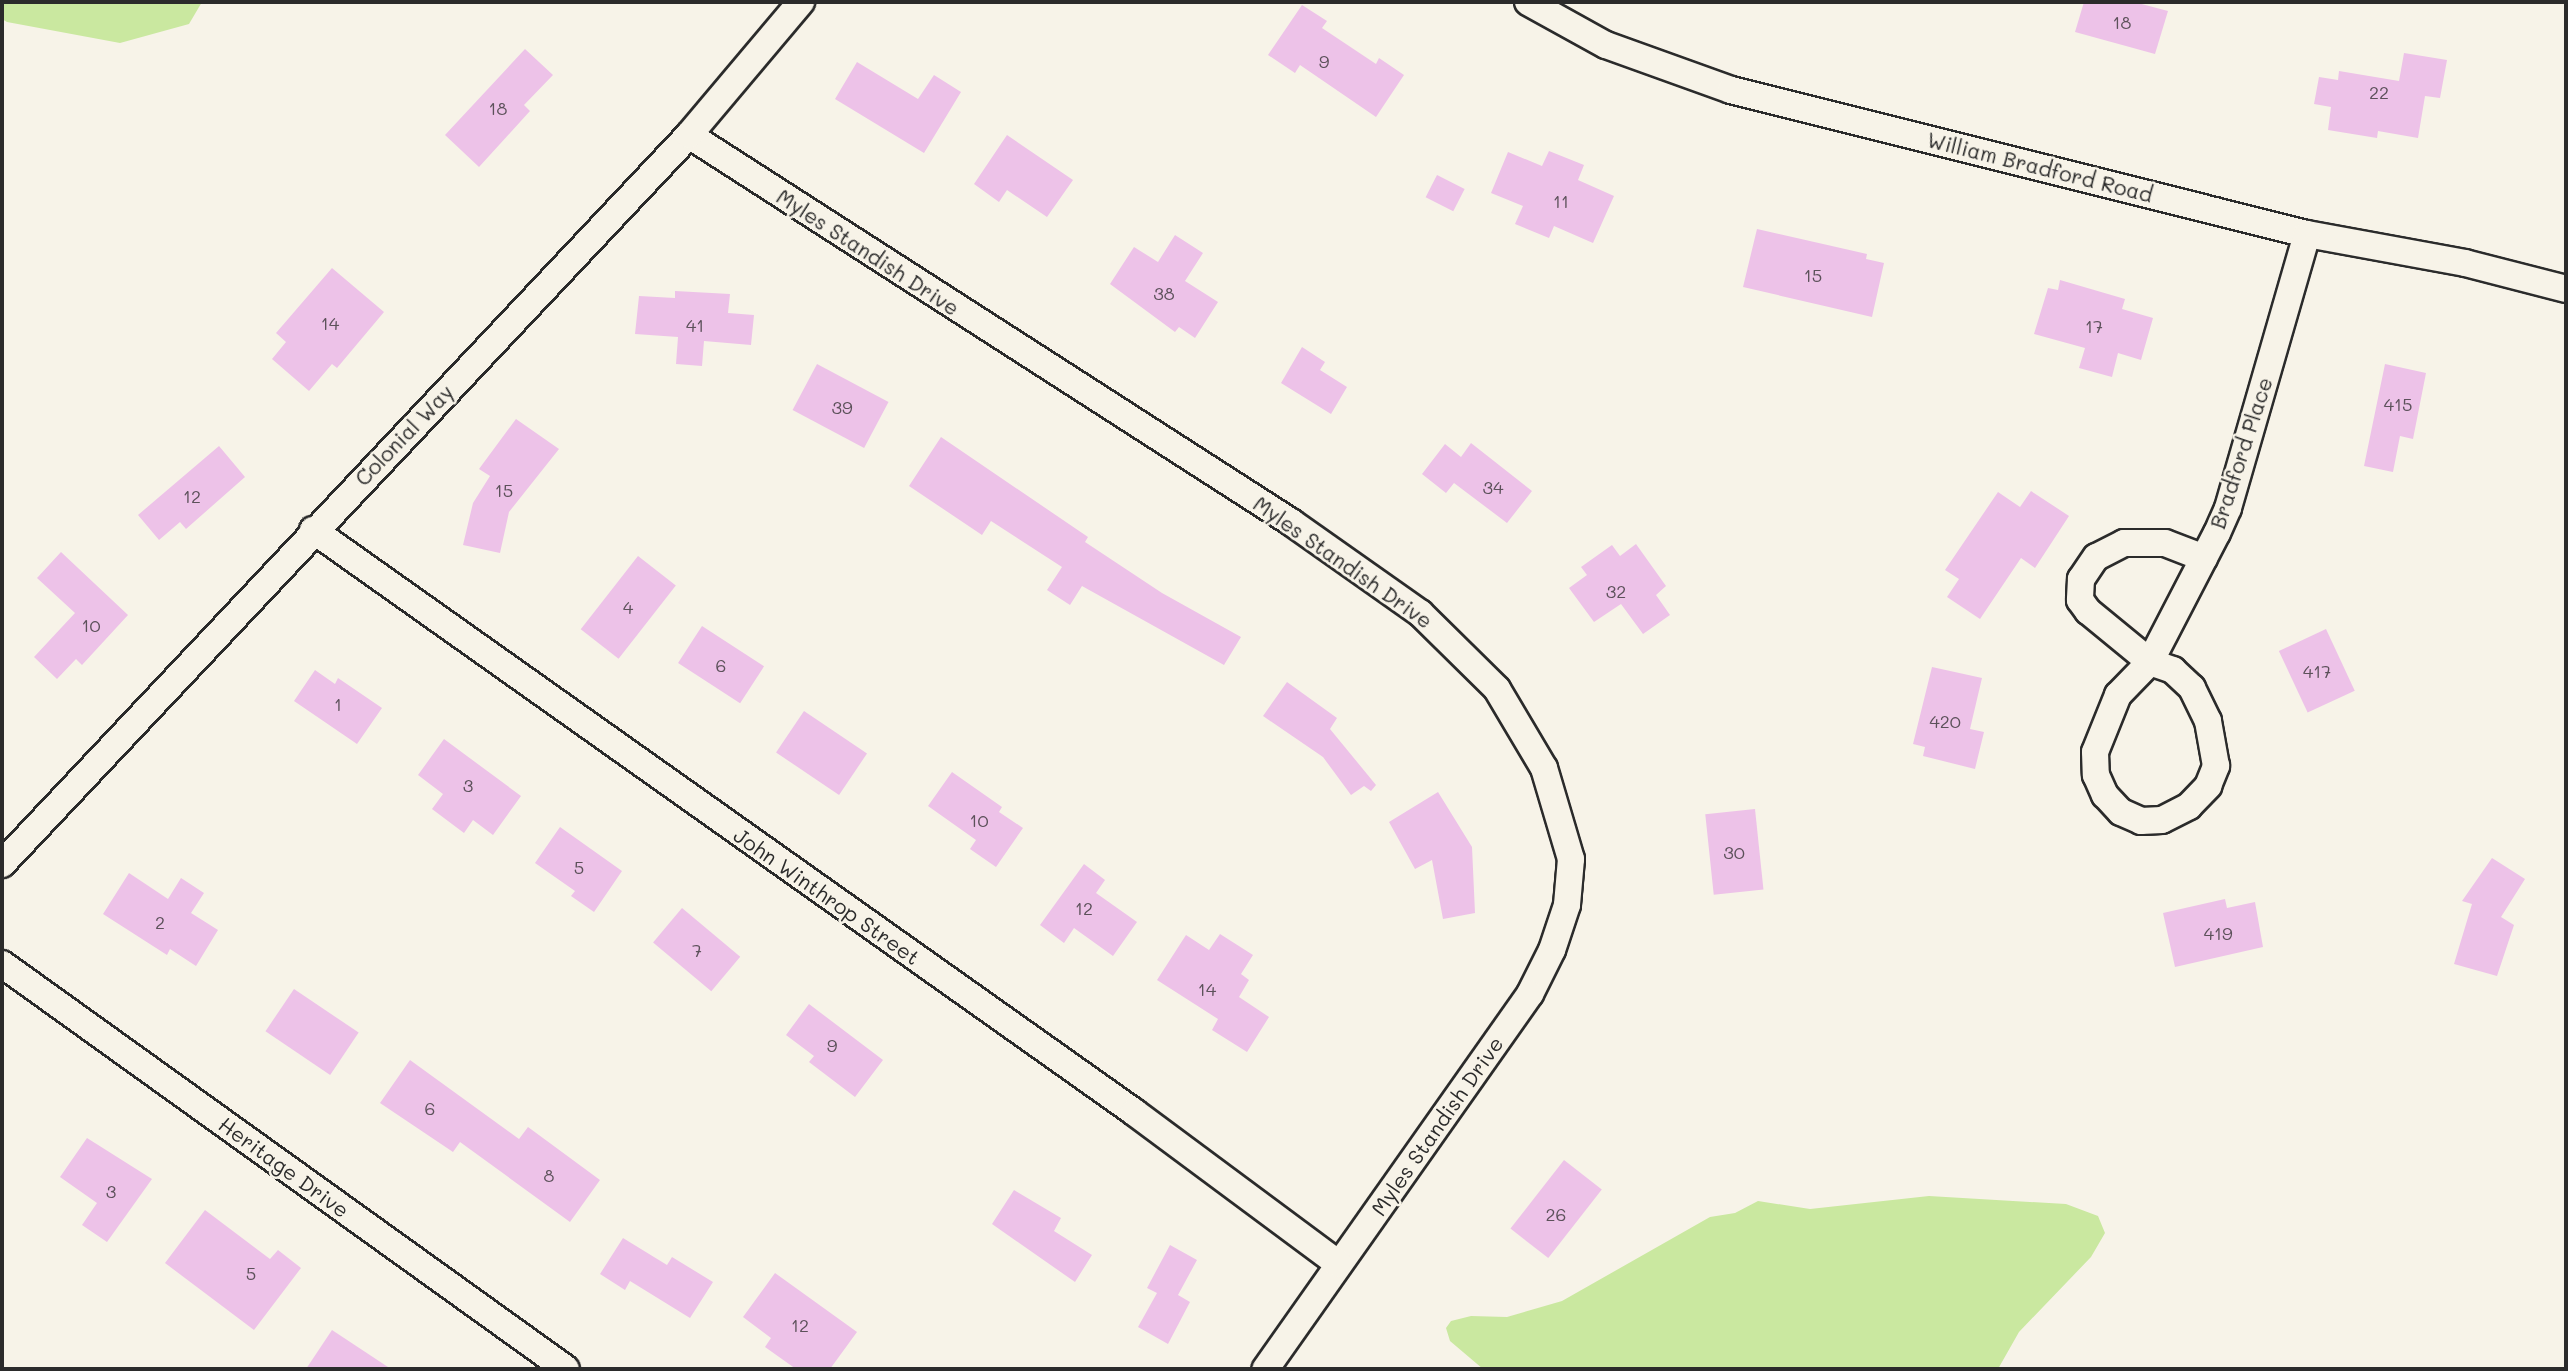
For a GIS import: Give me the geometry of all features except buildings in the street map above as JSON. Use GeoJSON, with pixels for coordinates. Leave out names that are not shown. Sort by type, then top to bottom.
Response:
{"type":"FeatureCollection","features":[{"type":"Feature","properties":{"kind":"street","name":"Colonial Way"},"geometry":{"type":"LineString","coordinates":[[2,864],[313,530],[689,135],[801,2]]}},
{"type":"Feature","properties":{"kind":"street","name":"William Bradford Road"},"geometry":{"type":"LineString","coordinates":[[1528,2],[1606,45],[1731,90],[2307,234],[2487,268],[2566,289]]}},
{"type":"Feature","properties":{"kind":"street","name":"Myles Standish Drive"},"geometry":{"type":"LineString","coordinates":[[689,135],[1291,523],[1420,613],[1482,672],[1523,726],[1553,790],[1567,835],[1570,882],[1561,928],[1530,994],[1265,1369]]}},
{"type":"Feature","properties":{"kind":"street","name":"Bradford Place"},"geometry":{"type":"LineString","coordinates":[[2150,662],[2172,670],[2192,688],[2205,713],[2216,754],[2213,776],[2196,801],[2151,822],[2130,818],[2112,805],[2099,786],[2095,763],[2097,740],[2109,710],[2150,662],[2204,558],[2233,494],[2307,234]]}},
{"type":"Feature","properties":{"kind":"street","name":"John Winthrop Street"},"geometry":{"type":"LineString","coordinates":[[313,530],[1134,1112],[1339,1264]]}},
{"type":"Feature","properties":{"kind":"street"},"geometry":{"type":"LineString","coordinates":[[2150,662],[2088,611],[2080,593],[2084,571],[2104,551],[2137,541],[2165,544],[2204,558]]}},
{"type":"Feature","properties":{"kind":"street","name":"Heritage Drive"},"geometry":{"type":"LineString","coordinates":[[2,964],[566,1369]]}},
{"type":"Feature","properties":{"kind":"green space"},"geometry":{"type":"Polygon","coordinates":[[[2,2],[202,2],[189,24],[120,43],[7,22],[2,19],[2,2]]]}},
{"type":"Feature","properties":{"kind":"green space"},"geometry":{"type":"Polygon","coordinates":[[[1929,1196],[2066,1204],[2098,1216],[2105,1233],[2091,1257],[2019,1332],[1998,1369],[1483,1369],[1450,1341],[1446,1328],[1451,1321],[1471,1316],[1507,1317],[1562,1301],[1710,1217],[1735,1213],[1758,1201],[1810,1209],[1929,1196]]]}}]}
